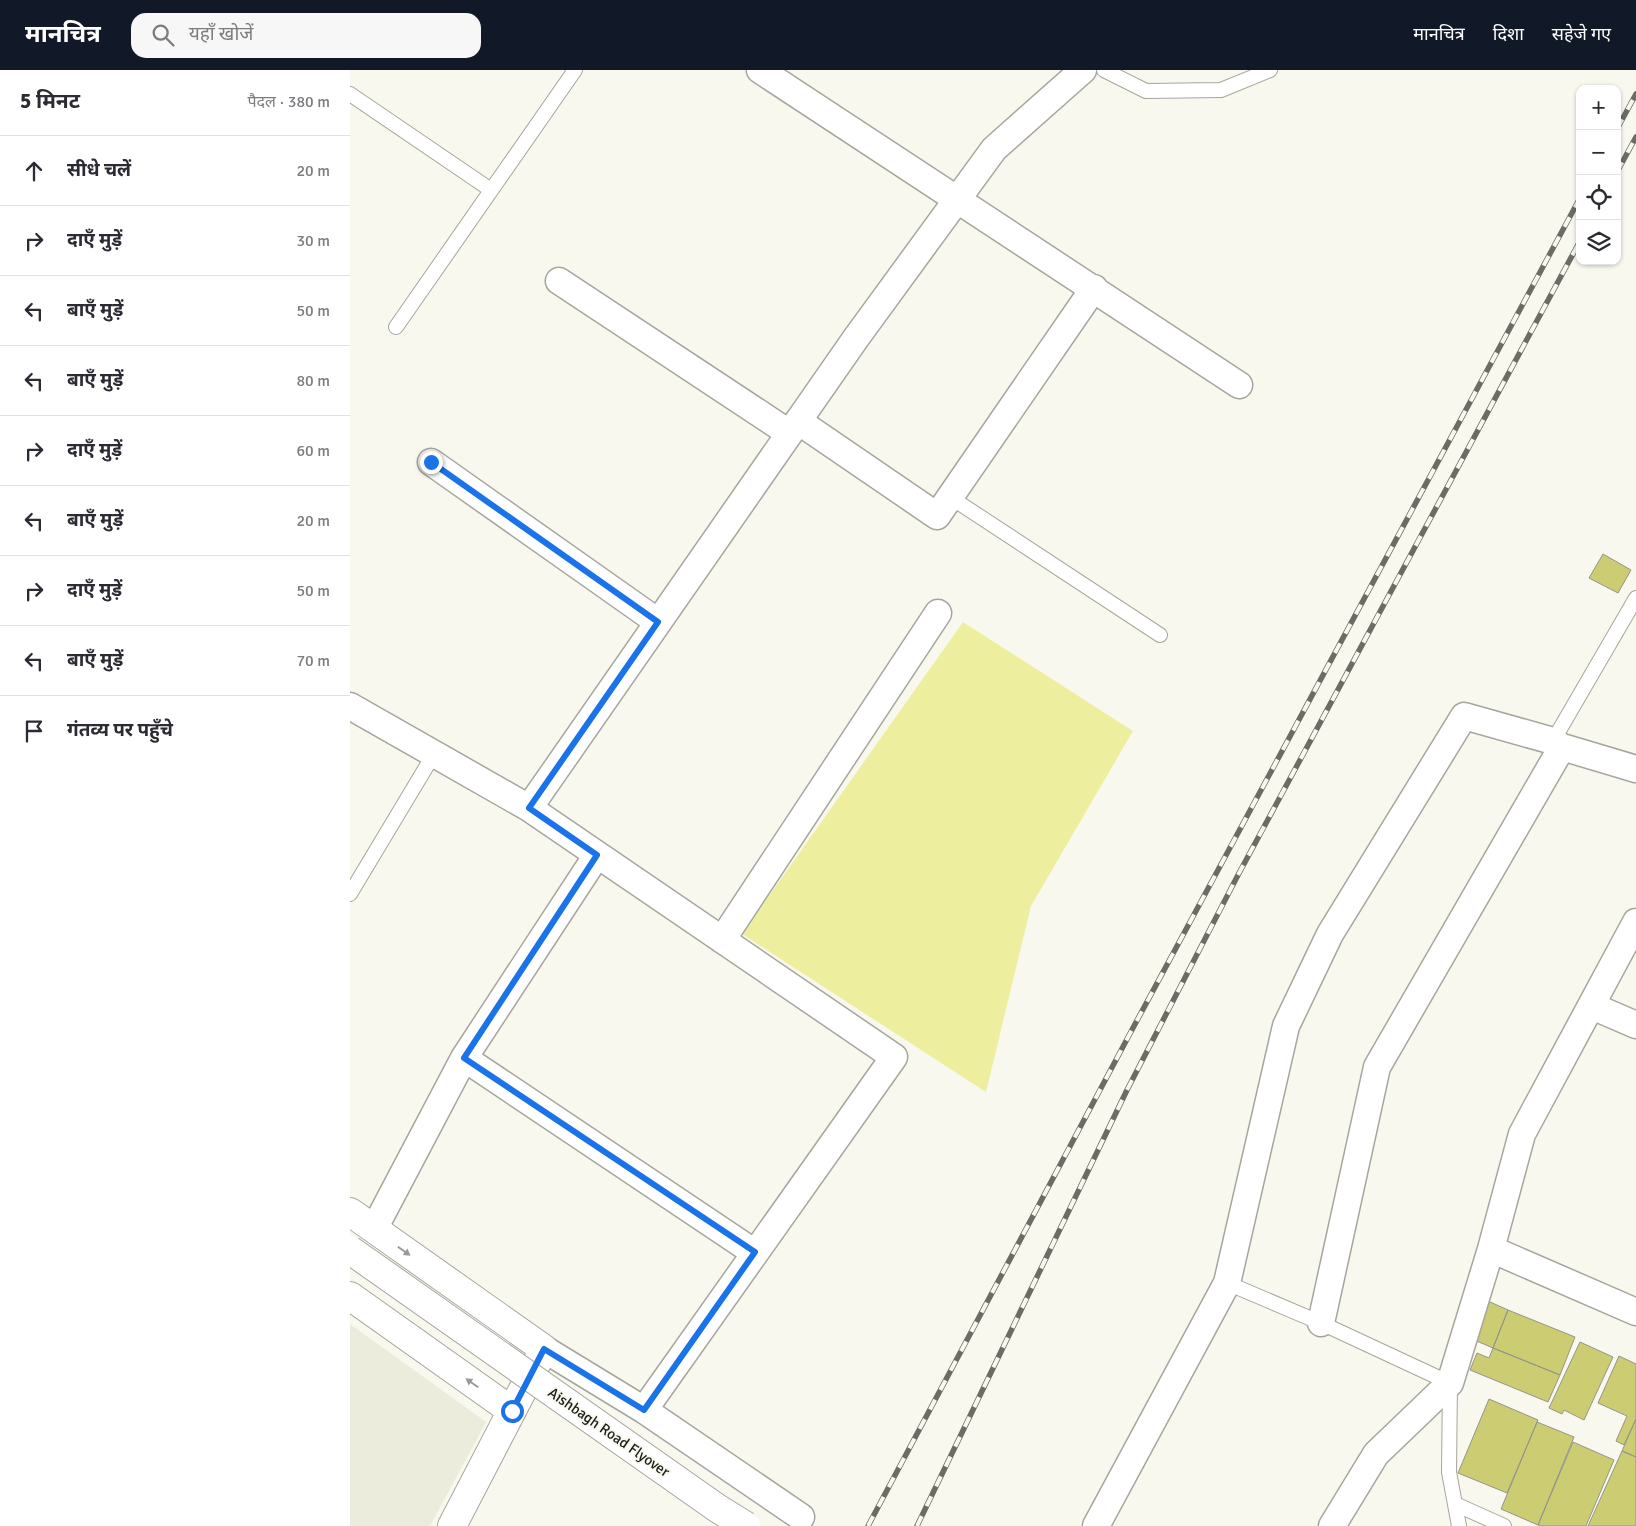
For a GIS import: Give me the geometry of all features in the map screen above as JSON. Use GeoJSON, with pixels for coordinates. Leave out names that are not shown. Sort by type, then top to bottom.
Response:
{"type":"FeatureCollection","features":[{"type":"Feature","properties":{"kind":"street"},"geometry":{"type":"LineString","coordinates":[[760,70],[1240,384]]}},
{"type":"Feature","properties":{"kind":"street"},"geometry":{"type":"LineString","coordinates":[[529,808],[793,427],[994,149],[1083,70]]}},
{"type":"Feature","properties":{"kind":"street"},"geometry":{"type":"LineString","coordinates":[[559,281],[938,516],[1094,288]]}},
{"type":"Feature","properties":{"kind":"street"},"geometry":{"type":"LineString","coordinates":[[431,462],[658,622]]}},
{"type":"Feature","properties":{"kind":"street"},"geometry":{"type":"LineString","coordinates":[[722,940],[938,613]]}},
{"type":"Feature","properties":{"kind":"street"},"geometry":{"type":"LineString","coordinates":[[350,706],[529,808],[894,1058],[644,1410]]}},
{"type":"Feature","properties":{"kind":"street"},"geometry":{"type":"LineString","coordinates":[[1096,1526],[1227,1284],[1286,1026],[1330,934],[1464,716],[1636,769]]}},
{"type":"Feature","properties":{"kind":"street"},"geometry":{"type":"LineString","coordinates":[[1321,1323],[1377,1067],[1558,744]]}},
{"type":"Feature","properties":{"kind":"street"},"geometry":{"type":"LineString","coordinates":[[374,1229],[464,1058],[597,855]]}},
{"type":"Feature","properties":{"kind":"street"},"geometry":{"type":"LineString","coordinates":[[1332,1526],[1376,1454],[1450,1383],[1491,1249],[1522,1134],[1636,922]]}},
{"type":"Feature","properties":{"kind":"street"},"geometry":{"type":"LineString","coordinates":[[1592,1006],[1636,1026]]}},
{"type":"Feature","properties":{"kind":"street"},"geometry":{"type":"LineString","coordinates":[[464,1058],[755,1252]]}},
{"type":"Feature","properties":{"kind":"street"},"geometry":{"type":"LineString","coordinates":[[350,1212],[544,1349],[644,1410],[801,1517]]}},
{"type":"Feature","properties":{"kind":"street"},"geometry":{"type":"LineString","coordinates":[[1491,1249],[1636,1312]]}},
{"type":"Feature","properties":{"kind":"street","name":"Aishbagh Road Flyover"},"geometry":{"type":"LineString","coordinates":[[350,1250],[717,1508],[746,1526]]}},
{"type":"Feature","properties":{"kind":"street"},"geometry":{"type":"LineString","coordinates":[[350,1296],[512,1411]]}},
{"type":"Feature","properties":{"kind":"street"},"geometry":{"type":"LineString","coordinates":[[452,1526],[544,1349]]}},
{"type":"Feature","properties":{"kind":"lane"},"geometry":{"type":"LineString","coordinates":[[396,327],[575,70]]}},
{"type":"Feature","properties":{"kind":"lane"},"geometry":{"type":"LineString","coordinates":[[1104,70],[1146,91],[1221,90],[1270,70]]}},
{"type":"Feature","properties":{"kind":"lane"},"geometry":{"type":"LineString","coordinates":[[350,94],[492,190]]}},
{"type":"Feature","properties":{"kind":"lane"},"geometry":{"type":"LineString","coordinates":[[950,497],[1160,636]]}},
{"type":"Feature","properties":{"kind":"lane"},"geometry":{"type":"LineString","coordinates":[[1558,744],[1636,598]]}},
{"type":"Feature","properties":{"kind":"lane"},"geometry":{"type":"LineString","coordinates":[[350,894],[434,754]]}},
{"type":"Feature","properties":{"kind":"lane"},"geometry":{"type":"LineString","coordinates":[[1227,1284],[1321,1323],[1450,1383],[1449,1472],[1459,1526]]}},
{"type":"Feature","properties":{"kind":"lane"},"geometry":{"type":"LineString","coordinates":[[1455,1504],[1504,1526]]}},
{"type":"Feature","properties":{"kind":"shaded area"},"geometry":{"type":"Polygon","coordinates":[[[350,1324],[486,1422],[430,1526],[350,1526],[350,1324]]]}},
{"type":"Feature","properties":{"kind":"green space"},"geometry":{"type":"Polygon","coordinates":[[[963,622],[1133,731],[1031,906],[986,1092],[742,934],[963,622]]]}},
{"type":"Feature","properties":{"kind":"building"},"geometry":{"type":"Polygon","coordinates":[[[1603,554],[1631,570],[1618,593],[1589,578],[1603,554]]]}},
{"type":"Feature","properties":{"kind":"building"},"geometry":{"type":"Polygon","coordinates":[[[1488,1301],[1508,1310],[1493,1348],[1472,1339],[1488,1301]]]}},
{"type":"Feature","properties":{"kind":"building"},"geometry":{"type":"Polygon","coordinates":[[[1508,1310],[1575,1337],[1560,1375],[1493,1348],[1508,1310]]]}},
{"type":"Feature","properties":{"kind":"building"},"geometry":{"type":"Polygon","coordinates":[[[1580,1342],[1613,1357],[1584,1420],[1564,1410],[1562,1414],[1549,1408],[1580,1342]]]}},
{"type":"Feature","properties":{"kind":"building"},"geometry":{"type":"Polygon","coordinates":[[[1493,1348],[1560,1375],[1548,1402],[1470,1370],[1477,1353],[1489,1358],[1493,1348]]]}},
{"type":"Feature","properties":{"kind":"building"},"geometry":{"type":"Polygon","coordinates":[[[1619,1356],[1636,1364],[1636,1419],[1624,1445],[1616,1441],[1627,1416],[1598,1403],[1619,1356]]]}},
{"type":"Feature","properties":{"kind":"building"},"geometry":{"type":"Polygon","coordinates":[[[1489,1399],[1538,1420],[1507,1493],[1458,1473],[1489,1399]]]}},
{"type":"Feature","properties":{"kind":"building"},"geometry":{"type":"Polygon","coordinates":[[[1636,1419],[1636,1457],[1622,1451],[1636,1419]]]}},
{"type":"Feature","properties":{"kind":"building"},"geometry":{"type":"Polygon","coordinates":[[[1537,1422],[1574,1437],[1538,1525],[1501,1509],[1537,1422]]]}},
{"type":"Feature","properties":{"kind":"building"},"geometry":{"type":"Polygon","coordinates":[[[1573,1442],[1614,1460],[1586,1526],[1538,1525],[1573,1442]]]}},
{"type":"Feature","properties":{"kind":"building"},"geometry":{"type":"Polygon","coordinates":[[[1622,1451],[1636,1457],[1636,1526],[1588,1526],[1622,1451]]]}},
{"type":"Feature","properties":{"kind":"railway"},"geometry":{"type":"LineString","coordinates":[[1621,122],[1636,94]]}},
{"type":"Feature","properties":{"kind":"railway"},"geometry":{"type":"LineString","coordinates":[[1621,165],[1636,137]]}},
{"type":"Feature","properties":{"kind":"railway"},"geometry":{"type":"LineString","coordinates":[[868,1526],[1134,1026],[1576,205]]}},
{"type":"Feature","properties":{"kind":"railway"},"geometry":{"type":"LineString","coordinates":[[917,1526],[1127,1090],[1238,875],[1576,248]]}},
{"type":"Feature","properties":{"kind":"route"},"geometry":{"type":"LineString","coordinates":[[431,462],[658,622],[529,808],[597,855],[464,1058],[755,1252],[644,1410],[544,1349],[512,1411]]}}]}
